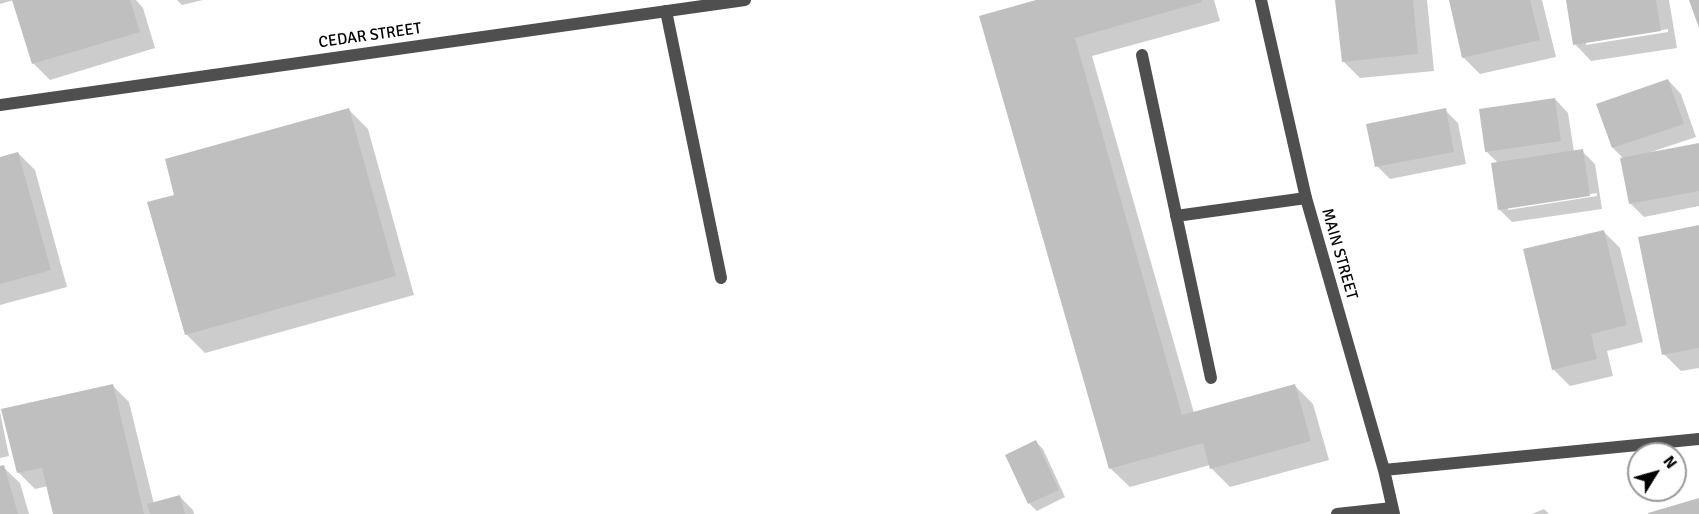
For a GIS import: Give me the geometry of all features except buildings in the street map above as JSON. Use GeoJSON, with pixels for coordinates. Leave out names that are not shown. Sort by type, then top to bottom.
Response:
{"type":"FeatureCollection","features":[{"type":"Feature","properties":{"kind":"street","name":"CEDAR STREET"},"geometry":{"type":"LineString","coordinates":[[0,105],[745,0]]}},
{"type":"Feature","properties":{"kind":"street","name":"MAIN STREET"},"geometry":{"type":"LineString","coordinates":[[1261,0],[1306,198],[1384,470],[1393,511]]}},
{"type":"Feature","properties":{"kind":"street"},"geometry":{"type":"LineString","coordinates":[[666,11],[721,278]]}},
{"type":"Feature","properties":{"kind":"street"},"geometry":{"type":"LineString","coordinates":[[1142,55],[1210,378]]}},
{"type":"Feature","properties":{"kind":"street"},"geometry":{"type":"LineString","coordinates":[[1176,216],[1306,198]]}},
{"type":"Feature","properties":{"kind":"street"},"geometry":{"type":"LineString","coordinates":[[1384,470],[1699,439]]}},
{"type":"Feature","properties":{"kind":"street"},"geometry":{"type":"LineString","coordinates":[[1337,514],[1393,511]]}}]}
